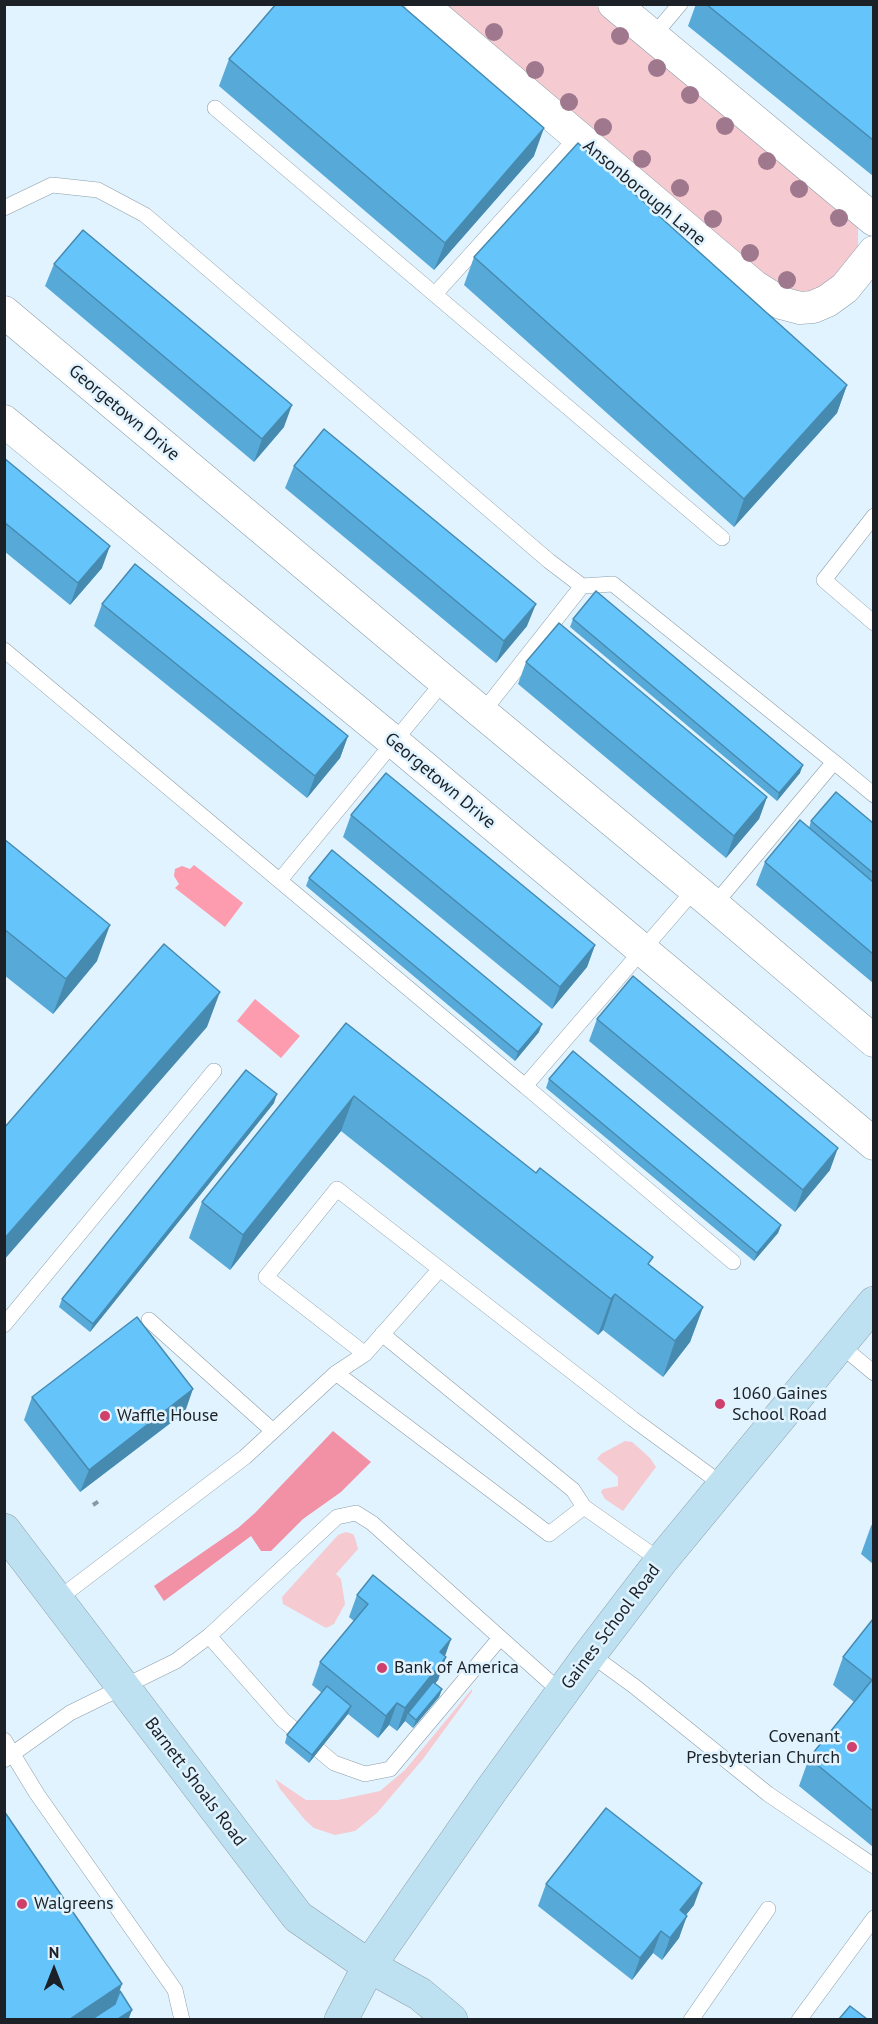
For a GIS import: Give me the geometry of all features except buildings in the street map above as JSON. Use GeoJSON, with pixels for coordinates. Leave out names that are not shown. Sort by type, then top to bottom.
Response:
{"type":"FeatureCollection","features":[{"type":"Feature","properties":{"kind":"main road","name":"Gaines School Road"},"geometry":{"type":"LineString","coordinates":[[369,1966],[492,1789],[590,1654],[661,1561],[873,1304]]}},
{"type":"Feature","properties":{"kind":"main road","name":"Barnett Shoals Road"},"geometry":{"type":"LineString","coordinates":[[4,1530],[298,1917],[369,1966],[420,1995],[451,2019]]}},
{"type":"Feature","properties":{"kind":"main road"},"geometry":{"type":"LineString","coordinates":[[341,2019],[369,1966]]}},
{"type":"Feature","properties":{"kind":"street","name":"Ansonborough Lane"},"geometry":{"type":"LineString","coordinates":[[421,4],[754,286],[781,303],[800,308],[813,307],[827,301],[845,288],[873,252]]}},
{"type":"Feature","properties":{"kind":"street"},"geometry":{"type":"LineString","coordinates":[[614,4],[873,220]]}},
{"type":"Feature","properties":{"kind":"street","name":"Georgetown Drive"},"geometry":{"type":"LineString","coordinates":[[4,312],[705,897],[873,1041]]}},
{"type":"Feature","properties":{"kind":"street","name":"Georgetown Drive"},"geometry":{"type":"LineString","coordinates":[[4,421],[393,741],[873,1144]]}},
{"type":"Feature","properties":{"kind":"lane"},"geometry":{"type":"LineString","coordinates":[[653,36],[680,4]]}},
{"type":"Feature","properties":{"kind":"lane"},"geometry":{"type":"LineString","coordinates":[[215,108],[722,538]]}},
{"type":"Feature","properties":{"kind":"lane"},"geometry":{"type":"LineString","coordinates":[[435,294],[578,136]]}},
{"type":"Feature","properties":{"kind":"lane"},"geometry":{"type":"LineString","coordinates":[[4,208],[52,185],[98,190],[145,215],[540,554],[582,586],[613,584],[873,795]]}},
{"type":"Feature","properties":{"kind":"lane"},"geometry":{"type":"LineString","coordinates":[[873,516],[824,580],[873,622]]}},
{"type":"Feature","properties":{"kind":"lane"},"geometry":{"type":"LineString","coordinates":[[482,713],[582,586]]}},
{"type":"Feature","properties":{"kind":"lane"},"geometry":{"type":"LineString","coordinates":[[4,650],[733,1262]]}},
{"type":"Feature","properties":{"kind":"lane"},"geometry":{"type":"LineString","coordinates":[[280,880],[444,681]]}},
{"type":"Feature","properties":{"kind":"lane"},"geometry":{"type":"LineString","coordinates":[[525,1086],[642,949],[705,897],[834,762]]}},
{"type":"Feature","properties":{"kind":"lane"},"geometry":{"type":"LineString","coordinates":[[4,1325],[214,1071]]}},
{"type":"Feature","properties":{"kind":"lane"},"geometry":{"type":"LineString","coordinates":[[365,1354],[266,1277],[337,1189],[439,1270],[723,1485]]}},
{"type":"Feature","properties":{"kind":"lane"},"geometry":{"type":"LineString","coordinates":[[58,1599],[245,1457],[336,1373],[365,1354],[439,1270]]}},
{"type":"Feature","properties":{"kind":"lane"},"geometry":{"type":"LineString","coordinates":[[149,1320],[273,1431]]}},
{"type":"Feature","properties":{"kind":"lane"},"geometry":{"type":"LineString","coordinates":[[382,1334],[573,1490],[584,1507],[661,1561]]}},
{"type":"Feature","properties":{"kind":"lane"},"geometry":{"type":"LineString","coordinates":[[839,1344],[873,1373]]}},
{"type":"Feature","properties":{"kind":"lane"},"geometry":{"type":"LineString","coordinates":[[336,1373],[549,1534],[584,1507]]}},
{"type":"Feature","properties":{"kind":"lane"},"geometry":{"type":"LineString","coordinates":[[9,1757],[70,1713],[176,1661],[209,1636],[337,1517],[356,1513],[372,1523],[562,1693]]}},
{"type":"Feature","properties":{"kind":"lane"},"geometry":{"type":"LineString","coordinates":[[209,1636],[283,1720],[334,1763],[364,1774],[390,1769],[500,1638]]}},
{"type":"Feature","properties":{"kind":"lane"},"geometry":{"type":"LineString","coordinates":[[590,1654],[634,1686],[768,1794],[873,1866]]}},
{"type":"Feature","properties":{"kind":"lane"},"geometry":{"type":"LineString","coordinates":[[4,1740],[9,1757],[175,1990],[182,2019]]}},
{"type":"Feature","properties":{"kind":"lane"},"geometry":{"type":"LineString","coordinates":[[691,2019],[768,1910]]}},
{"type":"Feature","properties":{"kind":"lane"},"geometry":{"type":"LineString","coordinates":[[799,2019],[873,1918]]}},
{"type":"Feature","properties":{"kind":"path"},"geometry":{"type":"LineString","coordinates":[[93,1505],[99,1501]]}},
{"type":"Feature","properties":{"kind":"shaded area"},"geometry":{"type":"Polygon","coordinates":[[[447,5],[595,5],[853,221],[858,228],[858,248],[825,288],[808,295],[780,289],[447,5]]]}},
{"type":"Feature","properties":{"kind":"shaded area"},"geometry":{"type":"Polygon","coordinates":[[[194,865],[243,903],[225,927],[175,888],[179,884],[174,876],[175,869],[182,866],[190,869],[194,865]]]}},
{"type":"Feature","properties":{"kind":"shaded area"},"geometry":{"type":"Polygon","coordinates":[[[255,999],[300,1036],[281,1058],[237,1021],[255,999]]]}},
{"type":"Feature","properties":{"kind":"shaded area"},"geometry":{"type":"Polygon","coordinates":[[[333,1431],[371,1462],[341,1492],[303,1519],[271,1551],[261,1551],[251,1536],[164,1601],[154,1586],[238,1528],[333,1431]]]}},
{"type":"Feature","properties":{"kind":"shaded area"},"geometry":{"type":"Polygon","coordinates":[[[625,1441],[632,1442],[650,1458],[656,1467],[623,1511],[605,1499],[601,1492],[603,1489],[618,1486],[618,1477],[597,1459],[601,1454],[625,1441]]]}},
{"type":"Feature","properties":{"kind":"shaded area"},"geometry":{"type":"Polygon","coordinates":[[[346,1532],[353,1534],[358,1549],[336,1574],[341,1579],[345,1604],[334,1624],[326,1628],[283,1604],[282,1597],[338,1535],[346,1532]]]}},
{"type":"Feature","properties":{"kind":"shaded area"},"geometry":{"type":"Polygon","coordinates":[[[472,1689],[423,1759],[377,1813],[355,1831],[335,1835],[314,1828],[280,1789],[275,1779],[306,1800],[338,1800],[380,1791],[405,1770],[472,1689]]]}},
{"type":"Feature","properties":{"kind":"place","name":"1060 Gaines School Road"},"geometry":{"type":"Point","coordinates":[720,1404]}},
{"type":"Feature","properties":{"kind":"place","name":"Waffle House"},"geometry":{"type":"Point","coordinates":[105,1416]}},
{"type":"Feature","properties":{"kind":"place","name":"Bank of America"},"geometry":{"type":"Point","coordinates":[382,1668]}},
{"type":"Feature","properties":{"kind":"place","name":"Covenant Presbyterian Church"},"geometry":{"type":"Point","coordinates":[852,1747]}},
{"type":"Feature","properties":{"kind":"place","name":"Walgreens"},"geometry":{"type":"Point","coordinates":[22,1904]}}]}
